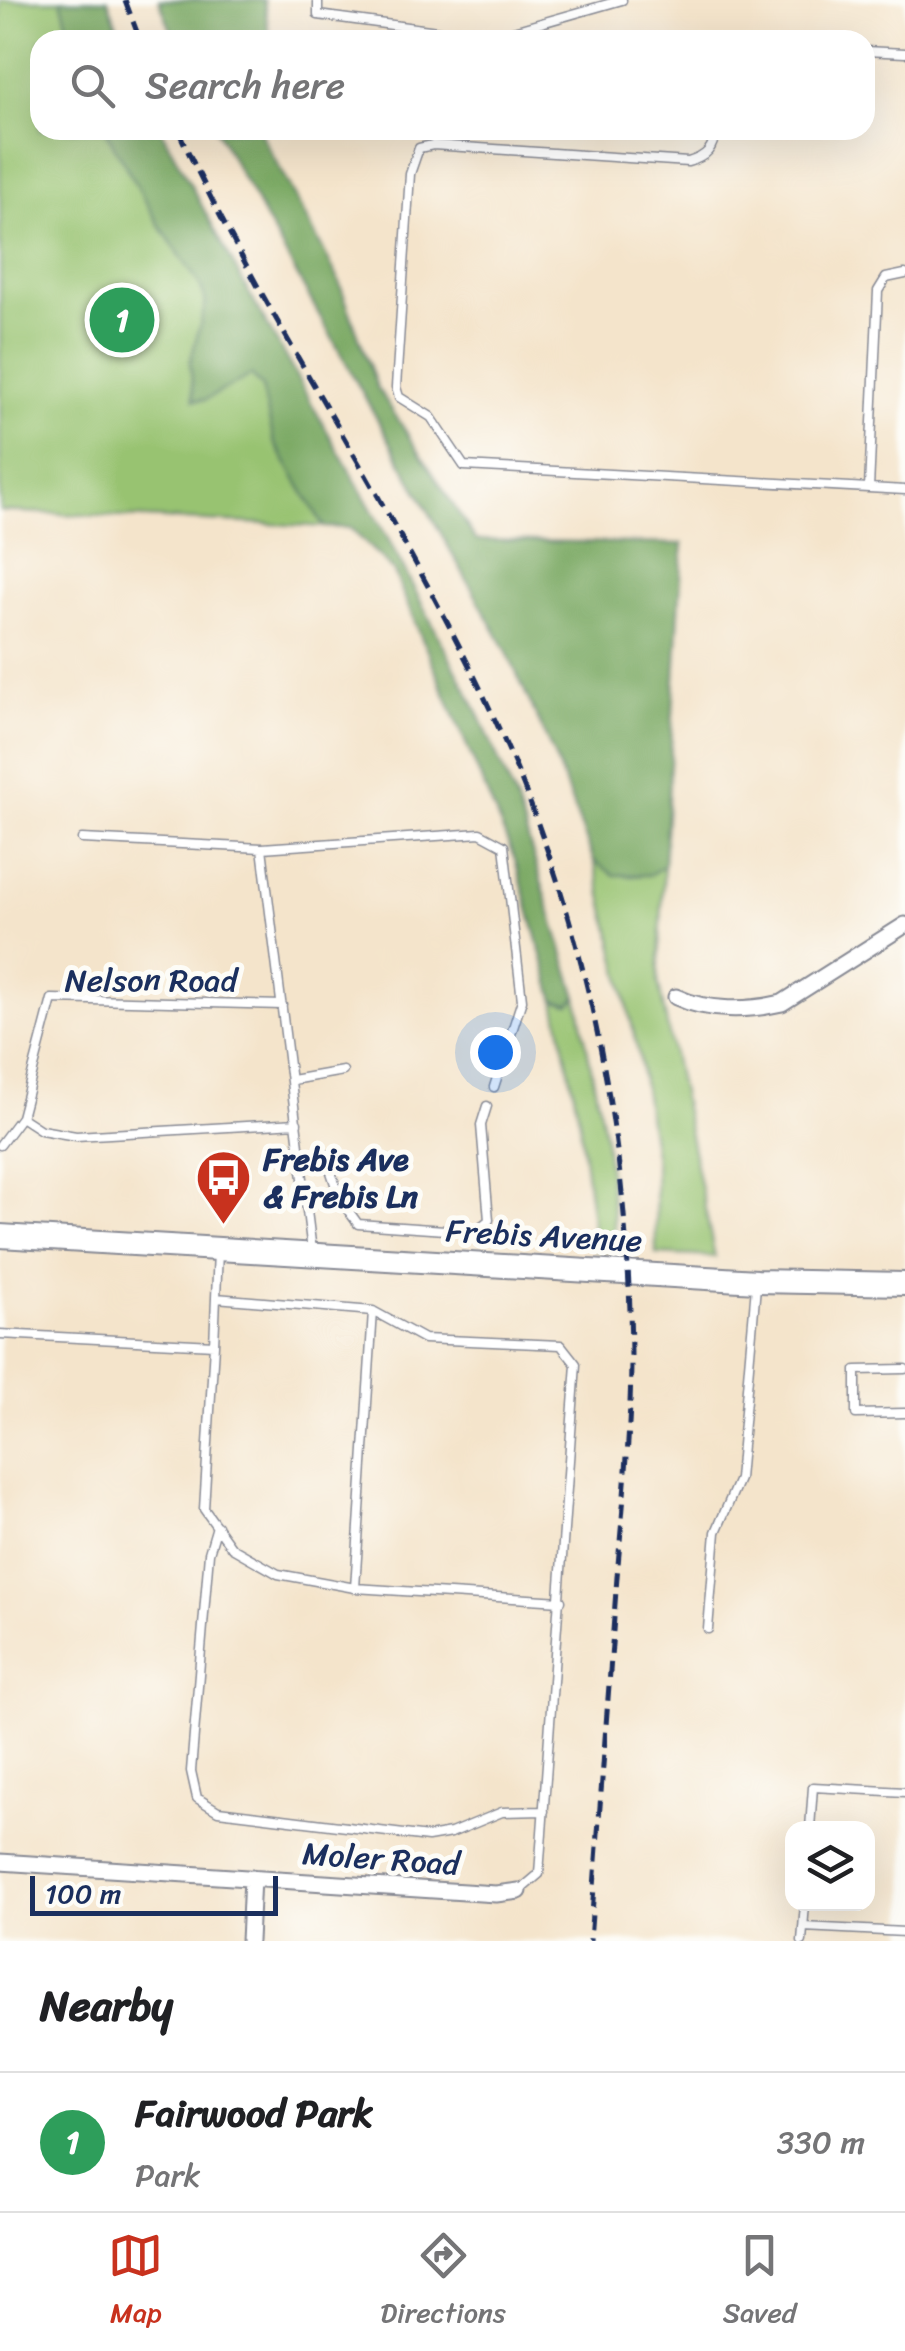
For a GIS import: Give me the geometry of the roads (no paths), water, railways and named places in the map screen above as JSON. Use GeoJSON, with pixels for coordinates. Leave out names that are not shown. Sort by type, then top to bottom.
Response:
{"type":"FeatureCollection","features":[{"type":"Feature","properties":{"kind":"main road","name":"Frebis Avenue"},"geometry":{"type":"LineString","coordinates":[[0,1236],[757,1282],[905,1284]]}},
{"type":"Feature","properties":{"kind":"street"},"geometry":{"type":"LineString","coordinates":[[676,997],[736,1009],[782,1004],[905,925]]}},
{"type":"Feature","properties":{"kind":"street","name":"Moler Road"},"geometry":{"type":"LineString","coordinates":[[0,1862],[496,1894],[519,1891]]}},
{"type":"Feature","properties":{"kind":"street"},"geometry":{"type":"LineString","coordinates":[[249,1941],[252,1878]]}},
{"type":"Feature","properties":{"kind":"lane"},"geometry":{"type":"LineString","coordinates":[[318,0],[318,15],[430,30]]}},
{"type":"Feature","properties":{"kind":"lane"},"geometry":{"type":"LineString","coordinates":[[517,30],[622,0]]}},
{"type":"Feature","properties":{"kind":"lane"},"geometry":{"type":"LineString","coordinates":[[875,50],[905,52]]}},
{"type":"Feature","properties":{"kind":"lane"},"geometry":{"type":"LineString","coordinates":[[713,140],[712,148],[701,159],[688,162],[419,148],[410,174],[396,387],[400,397],[431,417],[464,466],[905,490]]}},
{"type":"Feature","properties":{"kind":"lane"},"geometry":{"type":"LineString","coordinates":[[869,488],[878,291],[886,278],[905,274]]}},
{"type":"Feature","properties":{"kind":"lane"},"geometry":{"type":"LineString","coordinates":[[82,839],[262,848],[480,832],[504,846],[522,1000],[494,1087]]}},
{"type":"Feature","properties":{"kind":"lane"},"geometry":{"type":"LineString","coordinates":[[262,848],[312,1255]]}},
{"type":"Feature","properties":{"kind":"lane","name":"Nelson Road"},"geometry":{"type":"LineString","coordinates":[[0,1145],[21,1116],[52,999],[282,1004]]}},
{"type":"Feature","properties":{"kind":"lane"},"geometry":{"type":"LineString","coordinates":[[292,1080],[343,1071]]}},
{"type":"Feature","properties":{"kind":"lane"},"geometry":{"type":"LineString","coordinates":[[301,1158],[325,1154],[340,1199],[358,1224],[474,1232],[489,1220],[481,1125],[487,1106]]}},
{"type":"Feature","properties":{"kind":"lane"},"geometry":{"type":"LineString","coordinates":[[21,1116],[40,1130],[76,1136],[297,1123]]}},
{"type":"Feature","properties":{"kind":"lane"},"geometry":{"type":"LineString","coordinates":[[218,1249],[204,1509],[232,1548],[278,1574],[354,1588],[561,1601]]}},
{"type":"Feature","properties":{"kind":"lane"},"geometry":{"type":"LineString","coordinates":[[708,1629],[716,1532],[739,1479],[757,1282]]}},
{"type":"Feature","properties":{"kind":"lane"},"geometry":{"type":"LineString","coordinates":[[216,1298],[373,1311],[424,1339],[560,1346],[576,1364],[539,1874],[519,1891]]}},
{"type":"Feature","properties":{"kind":"lane"},"geometry":{"type":"LineString","coordinates":[[354,1588],[373,1311]]}},
{"type":"Feature","properties":{"kind":"lane"},"geometry":{"type":"LineString","coordinates":[[0,1334],[214,1346]]}},
{"type":"Feature","properties":{"kind":"lane"},"geometry":{"type":"LineString","coordinates":[[905,1370],[856,1370],[856,1414],[905,1413]]}},
{"type":"Feature","properties":{"kind":"lane"},"geometry":{"type":"LineString","coordinates":[[217,1526],[210,1553],[191,1771],[197,1798],[218,1811],[428,1836],[451,1833],[502,1812],[544,1811]]}},
{"type":"Feature","properties":{"kind":"lane"},"geometry":{"type":"LineString","coordinates":[[811,1821],[813,1787],[905,1792]]}},
{"type":"Feature","properties":{"kind":"lane"},"geometry":{"type":"LineString","coordinates":[[802,1941],[804,1911]]}},
{"type":"Feature","properties":{"kind":"lane"},"geometry":{"type":"LineString","coordinates":[[803,1927],[905,1932]]}},
{"type":"Feature","properties":{"kind":"railway"},"geometry":{"type":"LineString","coordinates":[[125,0],[136,30]]}},
{"type":"Feature","properties":{"kind":"railway"},"geometry":{"type":"LineString","coordinates":[[183,140],[261,292],[397,530],[482,692],[546,845],[587,988],[615,1134],[629,1282],[631,1356],[590,1941]]}},
{"type":"Feature","properties":{"kind":"place","name":"Fairwood Park"},"geometry":{"type":"Point","coordinates":[122,320]}},
{"type":"Feature","properties":{"kind":"place","name":"Frebis Ave & Frebis Ln"},"geometry":{"type":"Point","coordinates":[224,1226]}}]}
